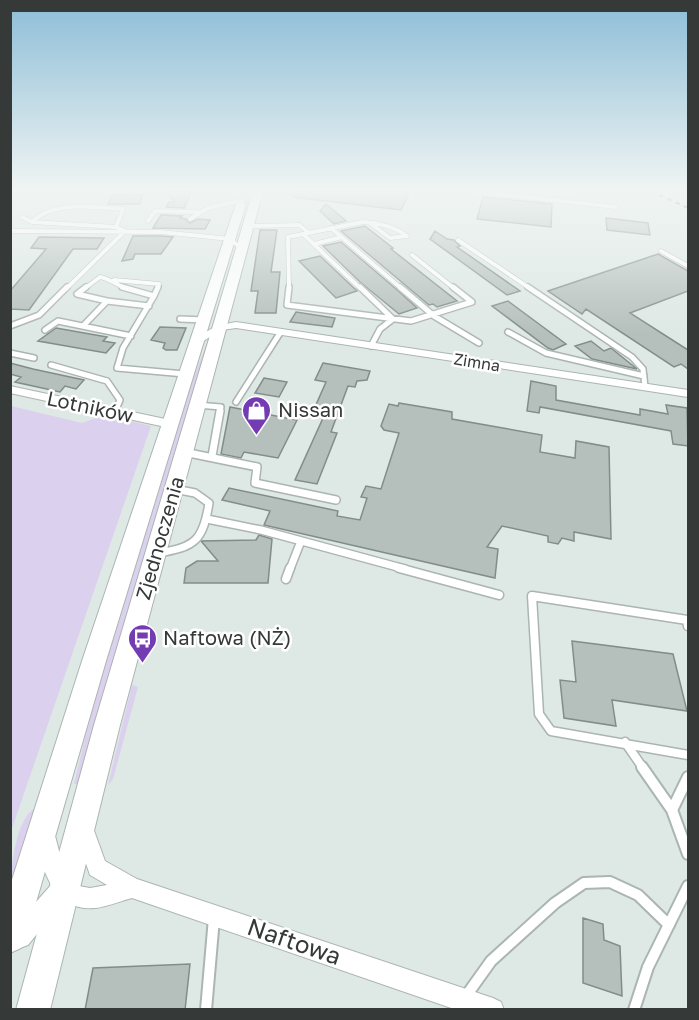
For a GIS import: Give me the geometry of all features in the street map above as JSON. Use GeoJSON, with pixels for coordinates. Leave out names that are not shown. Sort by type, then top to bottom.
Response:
{"type":"FeatureCollection","features":[{"type":"Feature","properties":{"kind":"main road","name":"Zjednoczenia"},"geometry":{"type":"LineString","coordinates":[[33,1010],[82,819],[197,405],[209,321],[230,239]]}},
{"type":"Feature","properties":{"kind":"main road","name":"Zjednoczenia"},"geometry":{"type":"LineString","coordinates":[[11,936],[196,341],[209,321],[245,239]]}},
{"type":"Feature","properties":{"kind":"street","name":"Zimna"},"geometry":{"type":"LineString","coordinates":[[209,321],[234,331],[265,330],[645,382],[688,394]]}},
{"type":"Feature","properties":{"kind":"street","name":"Lotników"},"geometry":{"type":"LineString","coordinates":[[10,389],[170,424]]}},
{"type":"Feature","properties":{"kind":"street"},"geometry":{"type":"LineString","coordinates":[[10,950],[32,919],[64,886],[86,871],[97,868],[87,844],[82,819]]}},
{"type":"Feature","properties":{"kind":"street","name":"Zjednoczenia"},"geometry":{"type":"LineString","coordinates":[[45,825],[54,870],[64,886]]}},
{"type":"Feature","properties":{"kind":"street","name":"Naftowa"},"geometry":{"type":"LineString","coordinates":[[97,868],[132,888],[494,1010]]}},
{"type":"Feature","properties":{"kind":"street"},"geometry":{"type":"LineString","coordinates":[[64,886],[72,894],[90,899],[132,888]]}},
{"type":"Feature","properties":{"kind":"lane"},"geometry":{"type":"LineString","coordinates":[[10,326],[39,315],[117,239]]}},
{"type":"Feature","properties":{"kind":"lane"},"geometry":{"type":"LineString","coordinates":[[225,239],[230,239],[242,249]]}},
{"type":"Feature","properties":{"kind":"lane"},"geometry":{"type":"LineString","coordinates":[[288,239],[290,273],[287,305],[411,321],[434,316],[472,302],[412,255]]}},
{"type":"Feature","properties":{"kind":"lane"},"geometry":{"type":"LineString","coordinates":[[310,239],[393,319]]}},
{"type":"Feature","properties":{"kind":"lane"},"geometry":{"type":"LineString","coordinates":[[314,244],[336,239]]}},
{"type":"Feature","properties":{"kind":"lane"},"geometry":{"type":"LineString","coordinates":[[344,239],[434,316],[479,343]]}},
{"type":"Feature","properties":{"kind":"lane"},"geometry":{"type":"LineString","coordinates":[[458,240],[632,357],[643,369],[645,382],[546,352],[508,332]]}},
{"type":"Feature","properties":{"kind":"lane"},"geometry":{"type":"LineString","coordinates":[[661,251],[688,266]]}},
{"type":"Feature","properties":{"kind":"lane"},"geometry":{"type":"LineString","coordinates":[[149,306],[107,301],[77,294],[100,277],[159,284],[149,306],[123,348],[117,368],[186,374]]}},
{"type":"Feature","properties":{"kind":"lane"},"geometry":{"type":"LineString","coordinates":[[114,280],[121,287],[154,296]]}},
{"type":"Feature","properties":{"kind":"lane"},"geometry":{"type":"LineString","coordinates":[[83,326],[107,301]]}},
{"type":"Feature","properties":{"kind":"lane"},"geometry":{"type":"LineString","coordinates":[[180,319],[209,321]]}},
{"type":"Feature","properties":{"kind":"lane"},"geometry":{"type":"LineString","coordinates":[[371,346],[380,329],[393,319]]}},
{"type":"Feature","properties":{"kind":"lane"},"geometry":{"type":"LineString","coordinates":[[45,330],[58,321],[131,336]]}},
{"type":"Feature","properties":{"kind":"lane"},"geometry":{"type":"LineString","coordinates":[[236,402],[280,333]]}},
{"type":"Feature","properties":{"kind":"lane"},"geometry":{"type":"LineString","coordinates":[[10,353],[34,358]]}},
{"type":"Feature","properties":{"kind":"lane"},"geometry":{"type":"LineString","coordinates":[[51,365],[106,381],[120,400],[115,412]]}},
{"type":"Feature","properties":{"kind":"lane"},"geometry":{"type":"LineString","coordinates":[[197,405],[221,407],[212,456]]}},
{"type":"Feature","properties":{"kind":"lane"},"geometry":{"type":"LineString","coordinates":[[184,452],[257,467],[255,483],[336,501]]}},
{"type":"Feature","properties":{"kind":"lane"},"geometry":{"type":"LineString","coordinates":[[155,553],[192,546],[205,529],[209,503],[204,497],[195,493],[173,489]]}},
{"type":"Feature","properties":{"kind":"lane"},"geometry":{"type":"LineString","coordinates":[[207,519],[301,541],[499,596]]}},
{"type":"Feature","properties":{"kind":"lane"},"geometry":{"type":"LineString","coordinates":[[286,579],[301,541]]}},
{"type":"Feature","properties":{"kind":"lane"},"geometry":{"type":"LineString","coordinates":[[688,626],[687,620],[532,596],[539,714],[543,723],[551,730],[688,755]]}},
{"type":"Feature","properties":{"kind":"lane"},"geometry":{"type":"LineString","coordinates":[[625,742],[672,810],[688,854]]}},
{"type":"Feature","properties":{"kind":"lane"},"geometry":{"type":"LineString","coordinates":[[672,810],[688,777]]}},
{"type":"Feature","properties":{"kind":"lane"},"geometry":{"type":"LineString","coordinates":[[464,1000],[490,961],[555,903],[584,883],[610,882],[638,895],[669,925]]}},
{"type":"Feature","properties":{"kind":"lane"},"geometry":{"type":"LineString","coordinates":[[634,1010],[648,967],[688,886]]}},
{"type":"Feature","properties":{"kind":"lane"},"geometry":{"type":"LineString","coordinates":[[206,1010],[214,916]]}},
{"type":"Feature","properties":{"kind":"shaded area"},"geometry":{"type":"Polygon","coordinates":[[[209,338],[82,784],[74,784],[101,671],[179,414],[209,338]]]}},
{"type":"Feature","properties":{"kind":"shaded area"},"geometry":{"type":"Polygon","coordinates":[[[11,406],[82,423],[104,415],[151,426],[11,831],[11,406]]]}},
{"type":"Feature","properties":{"kind":"shaded area"},"geometry":{"type":"Polygon","coordinates":[[[132,685],[138,687],[113,779],[108,785],[132,685]]]}},
{"type":"Feature","properties":{"kind":"shaded area"},"geometry":{"type":"Polygon","coordinates":[[[36,807],[11,886],[12,866],[19,832],[29,813],[36,807]]]}},
{"type":"Feature","properties":{"kind":"building"},"geometry":{"type":"Polygon","coordinates":[[[38,239],[104,239],[97,249],[73,249],[29,310],[10,309],[10,291],[46,249],[31,248],[38,239]]]}},
{"type":"Feature","properties":{"kind":"building"},"geometry":{"type":"Polygon","coordinates":[[[132,239],[172,239],[161,254],[135,254],[133,259],[122,261],[132,239]]]}},
{"type":"Feature","properties":{"kind":"building"},"geometry":{"type":"Polygon","coordinates":[[[259,239],[276,239],[271,272],[280,272],[276,313],[255,313],[258,291],[251,291],[259,239]]]}},
{"type":"Feature","properties":{"kind":"building"},"geometry":{"type":"Polygon","coordinates":[[[350,239],[381,239],[457,301],[437,307],[433,304],[429,305],[350,239]]]}},
{"type":"Feature","properties":{"kind":"building"},"geometry":{"type":"Polygon","coordinates":[[[430,239],[454,240],[460,246],[457,247],[520,291],[507,295],[430,239]]]}},
{"type":"Feature","properties":{"kind":"building"},"geometry":{"type":"Polygon","coordinates":[[[341,242],[417,308],[399,314],[360,282],[323,246],[341,242]]]}},
{"type":"Feature","properties":{"kind":"building"},"geometry":{"type":"Polygon","coordinates":[[[658,254],[688,271],[688,291],[630,313],[688,350],[688,369],[681,364],[674,367],[586,309],[582,314],[548,291],[658,254]]]}},
{"type":"Feature","properties":{"kind":"building"},"geometry":{"type":"Polygon","coordinates":[[[320,256],[357,291],[336,298],[299,261],[320,256]]]}},
{"type":"Feature","properties":{"kind":"building"},"geometry":{"type":"Polygon","coordinates":[[[508,301],[566,344],[553,350],[548,348],[492,306],[508,301]]]}},
{"type":"Feature","properties":{"kind":"building"},"geometry":{"type":"Polygon","coordinates":[[[296,312],[335,318],[332,327],[290,322],[296,312]]]}},
{"type":"Feature","properties":{"kind":"building"},"geometry":{"type":"Polygon","coordinates":[[[160,327],[186,328],[177,350],[166,350],[163,348],[165,343],[151,340],[160,327]]]}},
{"type":"Feature","properties":{"kind":"building"},"geometry":{"type":"Polygon","coordinates":[[[56,328],[107,337],[103,341],[115,343],[106,353],[38,341],[56,328]]]}},
{"type":"Feature","properties":{"kind":"building"},"geometry":{"type":"Polygon","coordinates":[[[591,341],[604,351],[611,348],[637,369],[592,359],[575,346],[591,341]]]}},
{"type":"Feature","properties":{"kind":"building"},"geometry":{"type":"Polygon","coordinates":[[[10,363],[84,380],[76,389],[65,386],[60,392],[15,382],[21,377],[10,374],[10,363]]]}},
{"type":"Feature","properties":{"kind":"building"},"geometry":{"type":"Polygon","coordinates":[[[323,363],[370,371],[367,380],[357,381],[355,387],[348,386],[331,432],[337,433],[317,484],[295,480],[323,418],[318,417],[321,410],[315,407],[326,382],[315,380],[323,363]]]}},
{"type":"Feature","properties":{"kind":"building"},"geometry":{"type":"Polygon","coordinates":[[[264,378],[287,382],[279,397],[255,393],[264,378]]]}},
{"type":"Feature","properties":{"kind":"building"},"geometry":{"type":"Polygon","coordinates":[[[531,381],[556,386],[556,400],[640,415],[640,409],[668,414],[666,405],[687,408],[688,446],[673,444],[671,431],[540,407],[539,413],[527,411],[531,381]]]}},
{"type":"Feature","properties":{"kind":"building"},"geometry":{"type":"Polygon","coordinates":[[[399,403],[452,412],[452,419],[542,435],[540,452],[575,458],[576,441],[609,447],[611,539],[574,532],[574,541],[562,538],[558,544],[548,542],[548,536],[502,526],[487,547],[498,549],[495,578],[264,525],[270,511],[222,500],[229,488],[338,511],[337,516],[360,520],[367,498],[361,497],[366,486],[381,489],[399,433],[384,430],[381,426],[389,404],[398,406],[399,403]]]}},
{"type":"Feature","properties":{"kind":"building","name":"Nissan"},"geometry":{"type":"Polygon","coordinates":[[[230,407],[297,420],[278,458],[244,452],[241,458],[221,454],[230,407]]]}},
{"type":"Feature","properties":{"kind":"building"},"geometry":{"type":"Polygon","coordinates":[[[259,535],[272,539],[268,583],[184,583],[186,568],[197,561],[218,561],[201,541],[256,540],[259,535]]]}},
{"type":"Feature","properties":{"kind":"building"},"geometry":{"type":"Polygon","coordinates":[[[572,641],[673,654],[687,711],[612,700],[616,726],[564,718],[560,680],[576,682],[572,641]]]}},
{"type":"Feature","properties":{"kind":"building"},"geometry":{"type":"Polygon","coordinates":[[[583,918],[603,924],[604,940],[620,946],[622,996],[583,983],[583,918]]]}},
{"type":"Feature","properties":{"kind":"building"},"geometry":{"type":"Polygon","coordinates":[[[190,964],[185,1010],[85,1010],[93,968],[190,964]]]}},
{"type":"Feature","properties":{"kind":"place","name":"Nissan"},"geometry":{"type":"Point","coordinates":[257,436]}},
{"type":"Feature","properties":{"kind":"place","name":"Naftowa (NŻ)"},"geometry":{"type":"Point","coordinates":[142,664]}}]}
